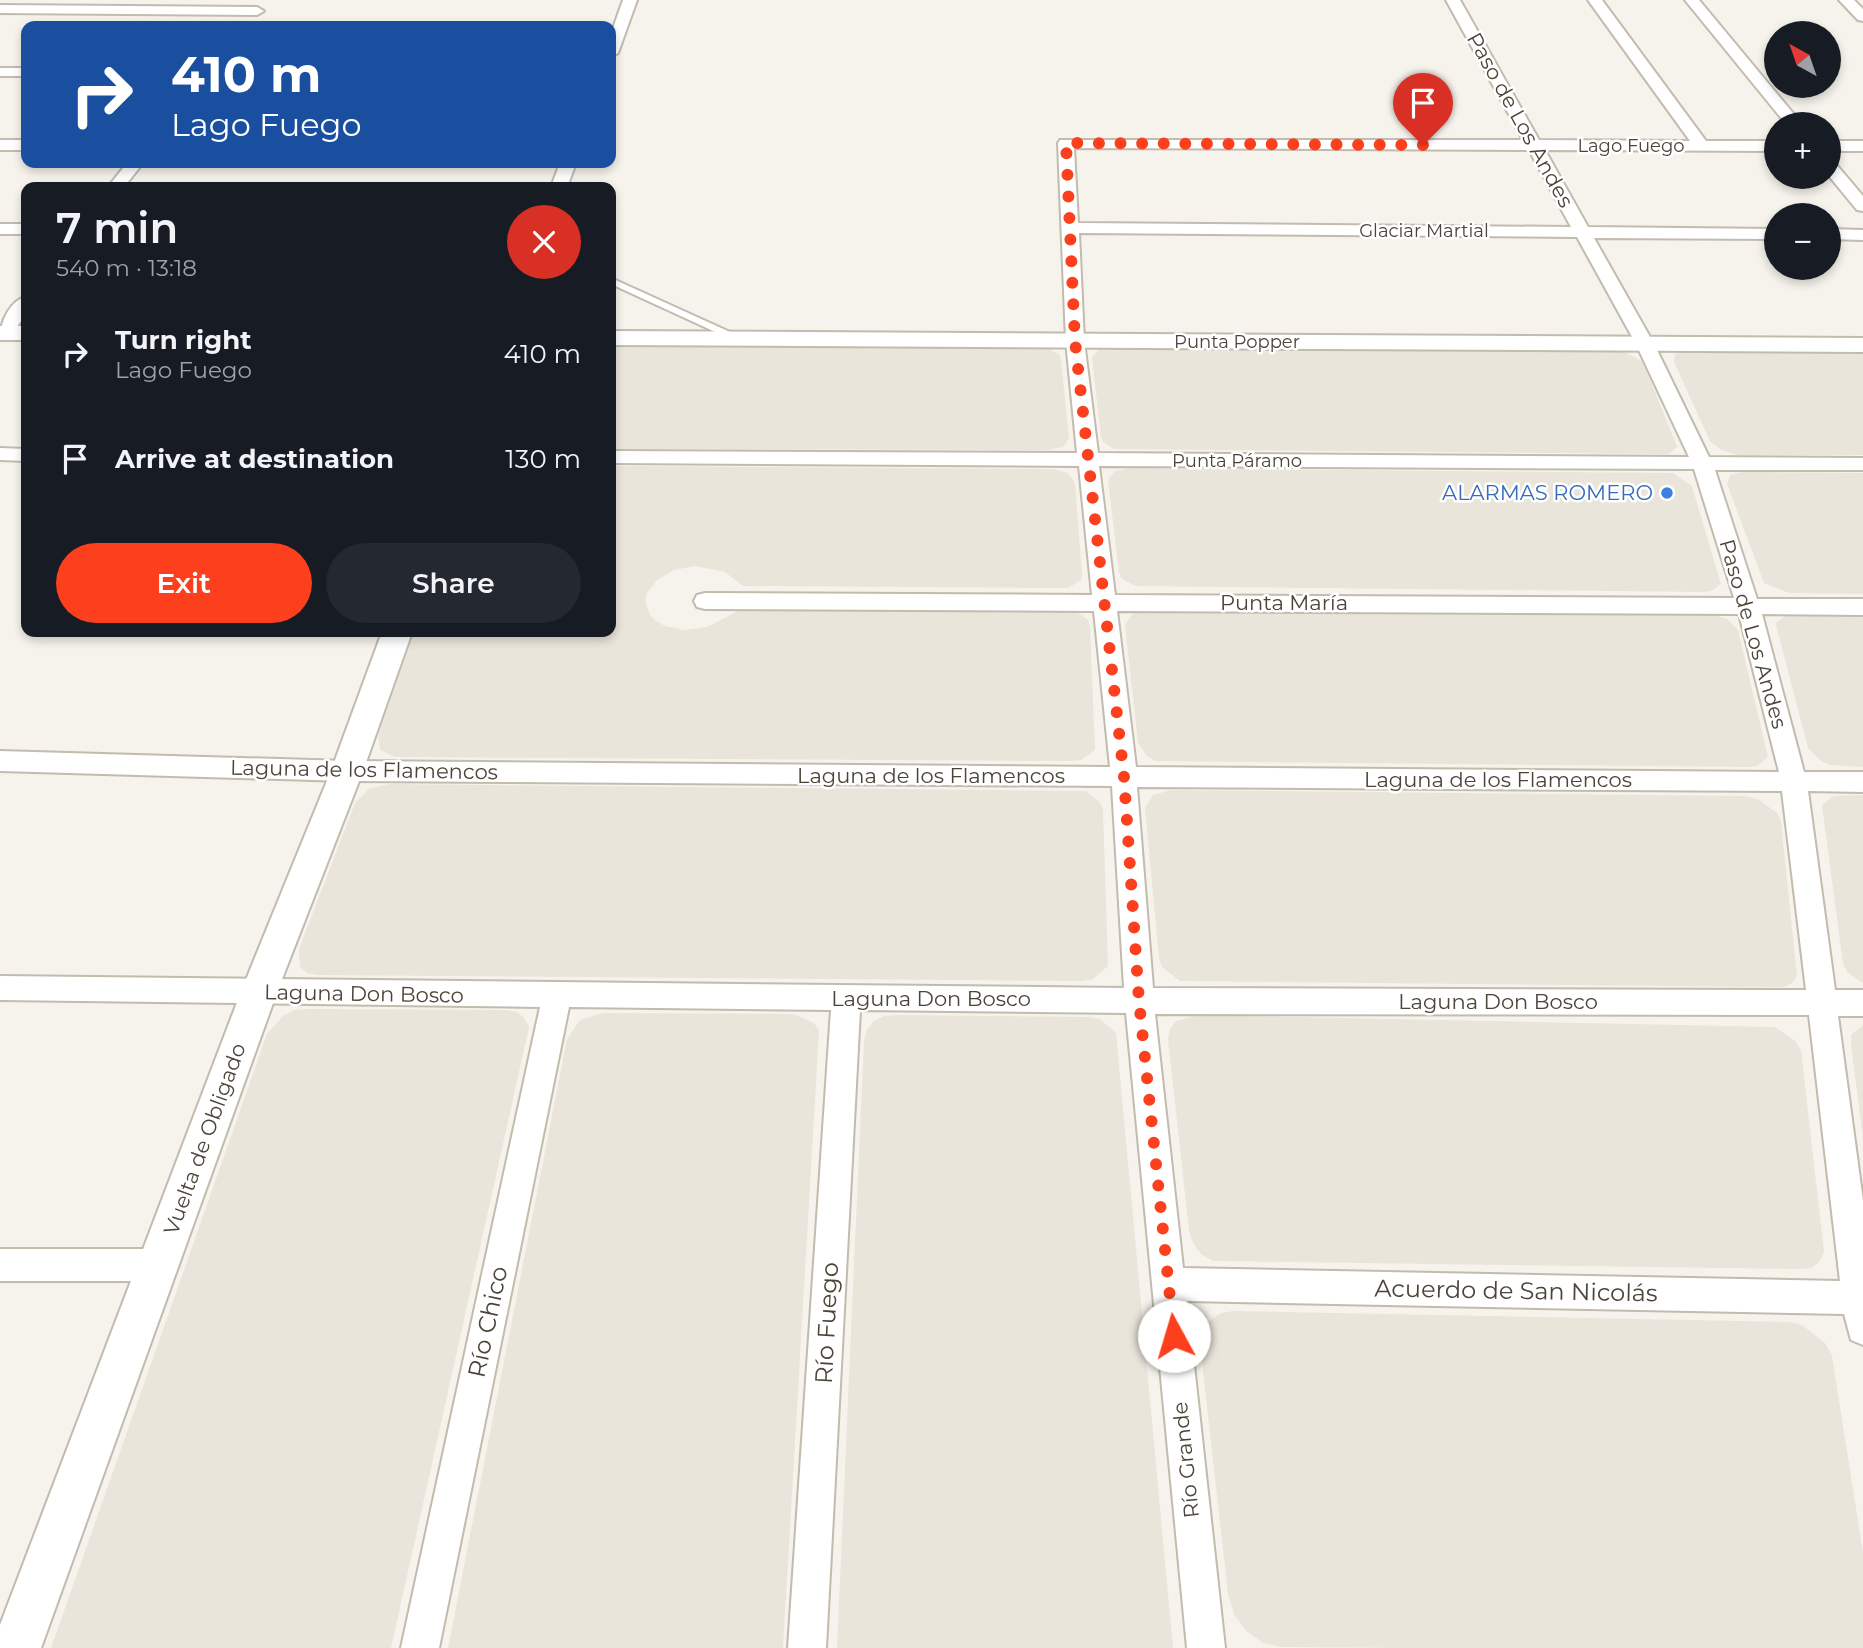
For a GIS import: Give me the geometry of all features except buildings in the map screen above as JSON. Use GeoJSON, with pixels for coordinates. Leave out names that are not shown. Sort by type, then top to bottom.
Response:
{"type":"FeatureCollection","features":[{"type":"Feature","properties":{"kind":"street"},"geometry":{"type":"LineString","coordinates":[[616,38],[630,0]]}},
{"type":"Feature","properties":{"kind":"street","name":"Paso de Los Andes"},"geometry":{"type":"LineString","coordinates":[[1453,0],[1645,344],[1702,463],[1748,607],[1794,782],[1861,1308]]}},
{"type":"Feature","properties":{"kind":"street"},"geometry":{"type":"LineString","coordinates":[[1595,0],[1702,146]]}},
{"type":"Feature","properties":{"kind":"street"},"geometry":{"type":"LineString","coordinates":[[1692,0],[1784,112]]}},
{"type":"Feature","properties":{"kind":"street"},"geometry":{"type":"LineString","coordinates":[[1846,0],[1863,17]]}},
{"type":"Feature","properties":{"kind":"street"},"geometry":{"type":"LineString","coordinates":[[0,9],[261,6]]}},
{"type":"Feature","properties":{"kind":"street"},"geometry":{"type":"LineString","coordinates":[[249,21],[261,6]]}},
{"type":"Feature","properties":{"kind":"street"},"geometry":{"type":"LineString","coordinates":[[0,72],[21,72]]}},
{"type":"Feature","properties":{"kind":"street","name":"Lago Fuego"},"geometry":{"type":"LineString","coordinates":[[1066,143],[1764,146]]}},
{"type":"Feature","properties":{"kind":"street","name":"Río Grande"},"geometry":{"type":"LineString","coordinates":[[1066,143],[1072,228],[1075,341],[1124,777],[1139,1001],[1206,1648]]}},
{"type":"Feature","properties":{"kind":"street"},"geometry":{"type":"LineString","coordinates":[[0,145],[21,145]]}},
{"type":"Feature","properties":{"kind":"street"},"geometry":{"type":"LineString","coordinates":[[1841,146],[1863,146]]}},
{"type":"Feature","properties":{"kind":"street"},"geometry":{"type":"LineString","coordinates":[[120,182],[131,168]]}},
{"type":"Feature","properties":{"kind":"street"},"geometry":{"type":"LineString","coordinates":[[1841,180],[1863,206]]}},
{"type":"Feature","properties":{"kind":"street","name":"Glaciar Martial"},"geometry":{"type":"LineString","coordinates":[[1072,228],[1764,234]]}},
{"type":"Feature","properties":{"kind":"street"},"geometry":{"type":"LineString","coordinates":[[0,229],[21,229]]}},
{"type":"Feature","properties":{"kind":"street"},"geometry":{"type":"LineString","coordinates":[[1841,234],[1863,235]]}},
{"type":"Feature","properties":{"kind":"street"},"geometry":{"type":"LineString","coordinates":[[10,333],[21,312]]}},
{"type":"Feature","properties":{"kind":"street","name":"Punta Popper"},"geometry":{"type":"LineString","coordinates":[[616,338],[1863,345]]}},
{"type":"Feature","properties":{"kind":"street"},"geometry":{"type":"LineString","coordinates":[[0,454],[21,455]]}},
{"type":"Feature","properties":{"kind":"street","name":"Punta Páramo"},"geometry":{"type":"LineString","coordinates":[[616,457],[1863,464]]}},
{"type":"Feature","properties":{"kind":"street","name":"Punta María"},"geometry":{"type":"LineString","coordinates":[[705,600],[1863,607]]}},
{"type":"Feature","properties":{"kind":"street","name":"Vuelta de Obligado"},"geometry":{"type":"LineString","coordinates":[[13,1639],[158,1265],[259,992],[347,771],[395,637]]}},
{"type":"Feature","properties":{"kind":"street","name":"Laguna de los Flamencos"},"geometry":{"type":"LineString","coordinates":[[0,761],[347,771],[1863,782]]}},
{"type":"Feature","properties":{"kind":"street","name":"Laguna Don Bosco"},"geometry":{"type":"LineString","coordinates":[[0,988],[1139,1001],[1863,1003]]}},
{"type":"Feature","properties":{"kind":"street","name":"Río Chico"},"geometry":{"type":"LineString","coordinates":[[419,1648],[557,996]]}},
{"type":"Feature","properties":{"kind":"street","name":"Río Fuego"},"geometry":{"type":"LineString","coordinates":[[807,1648],[846,998]]}},
{"type":"Feature","properties":{"kind":"street"},"geometry":{"type":"LineString","coordinates":[[0,1265],[158,1265]]}},
{"type":"Feature","properties":{"kind":"street","name":"Acuerdo de San Nicolás"},"geometry":{"type":"LineString","coordinates":[[1168,1284],[1861,1308]]}},
{"type":"Feature","properties":{"kind":"lane"},"geometry":{"type":"LineString","coordinates":[[616,283],[739,339]]}},
{"type":"Feature","properties":{"kind":"shaded area"},"geometry":{"type":"Polygon","coordinates":[[[616,345],[1049,349],[1060,355],[1069,438],[1063,447],[1048,450],[616,449],[616,345]]]}},
{"type":"Feature","properties":{"kind":"shaded area"},"geometry":{"type":"Polygon","coordinates":[[[1111,347],[1625,352],[1643,362],[1677,447],[1669,454],[1114,449],[1103,442],[1101,437],[1092,358],[1098,350],[1111,347]]]}},
{"type":"Feature","properties":{"kind":"shaded area"},"geometry":{"type":"Polygon","coordinates":[[[1688,351],[1863,353],[1863,455],[1738,455],[1721,450],[1710,441],[1674,362],[1675,354],[1688,351]]]}},
{"type":"Feature","properties":{"kind":"shaded area"},"geometry":{"type":"Polygon","coordinates":[[[616,466],[1053,469],[1068,473],[1075,483],[1082,574],[1081,580],[1068,588],[743,586],[725,572],[695,566],[674,570],[657,580],[647,593],[645,601],[650,615],[656,621],[665,626],[685,630],[707,627],[742,609],[1075,611],[1088,620],[1090,627],[1095,750],[1081,760],[395,757],[380,750],[378,736],[412,637],[616,637],[616,466]]]}},
{"type":"Feature","properties":{"kind":"shaded area"},"geometry":{"type":"Polygon","coordinates":[[[1130,468],[1673,473],[1692,486],[1721,584],[1711,591],[1703,592],[1135,586],[1121,578],[1119,572],[1108,480],[1115,471],[1130,468]]]}},
{"type":"Feature","properties":{"kind":"shaded area"},"geometry":{"type":"Polygon","coordinates":[[[1743,472],[1863,473],[1863,594],[1789,593],[1764,583],[1727,484],[1730,475],[1743,472]]]}},
{"type":"Feature","properties":{"kind":"shaded area"},"geometry":{"type":"Polygon","coordinates":[[[1148,610],[1718,616],[1727,619],[1738,630],[1768,757],[1757,766],[1748,767],[1156,761],[1147,756],[1138,743],[1125,625],[1132,614],[1148,610]]]}},
{"type":"Feature","properties":{"kind":"shaded area"},"geometry":{"type":"Polygon","coordinates":[[[1786,615],[1863,616],[1863,767],[1830,765],[1821,761],[1808,748],[1776,623],[1786,615]]]}},
{"type":"Feature","properties":{"kind":"shaded area"},"geometry":{"type":"Polygon","coordinates":[[[389,784],[1086,791],[1100,802],[1103,810],[1108,966],[1093,979],[1082,981],[307,973],[300,967],[299,949],[355,803],[369,789],[389,784]]]}},
{"type":"Feature","properties":{"kind":"shaded area"},"geometry":{"type":"Polygon","coordinates":[[[1171,790],[1746,796],[1758,799],[1777,813],[1781,821],[1797,976],[1785,987],[1180,981],[1162,967],[1159,958],[1145,808],[1153,795],[1171,790]]]}},
{"type":"Feature","properties":{"kind":"shaded area"},"geometry":{"type":"Polygon","coordinates":[[[1863,795],[1863,983],[1848,973],[1843,964],[1822,805],[1833,796],[1863,795]]]}},
{"type":"Feature","properties":{"kind":"shaded area"},"geometry":{"type":"Polygon","coordinates":[[[295,1010],[506,1010],[517,1012],[529,1027],[391,1648],[51,1648],[267,1034],[283,1016],[295,1010]]]}},
{"type":"Feature","properties":{"kind":"shaded area"},"geometry":{"type":"Polygon","coordinates":[[[603,1013],[794,1014],[814,1023],[819,1031],[783,1648],[448,1648],[567,1039],[580,1020],[603,1013]]]}},
{"type":"Feature","properties":{"kind":"shaded area"},"geometry":{"type":"Polygon","coordinates":[[[1197,1015],[1775,1027],[1795,1041],[1801,1050],[1824,1252],[1819,1262],[1811,1268],[1799,1269],[1213,1261],[1201,1254],[1189,1231],[1168,1039],[1170,1029],[1176,1021],[1197,1015]]]}},
{"type":"Feature","properties":{"kind":"shaded area"},"geometry":{"type":"Polygon","coordinates":[[[884,1016],[1089,1017],[1100,1019],[1116,1033],[1173,1648],[837,1648],[864,1040],[874,1021],[884,1016]]]}},
{"type":"Feature","properties":{"kind":"shaded area"},"geometry":{"type":"Polygon","coordinates":[[[1863,1025],[1863,1138],[1851,1035],[1863,1025]]]}},
{"type":"Feature","properties":{"kind":"shaded area"},"geometry":{"type":"Polygon","coordinates":[[[1233,1311],[1789,1322],[1802,1325],[1825,1343],[1832,1356],[1863,1553],[1863,1648],[1281,1647],[1263,1643],[1246,1631],[1234,1614],[1228,1594],[1200,1344],[1203,1330],[1210,1320],[1221,1313],[1233,1311]]]}},
{"type":"Feature","properties":{"kind":"place","name":"ALARMAS ROMERO"},"geometry":{"type":"Point","coordinates":[1667,493]}},
{"type":"Feature","properties":{"kind":"route"},"geometry":{"type":"LineString","coordinates":[[1174,1336],[1139,1001],[1124,777],[1075,341],[1072,228],[1066,143],[1423,145]]}}]}
